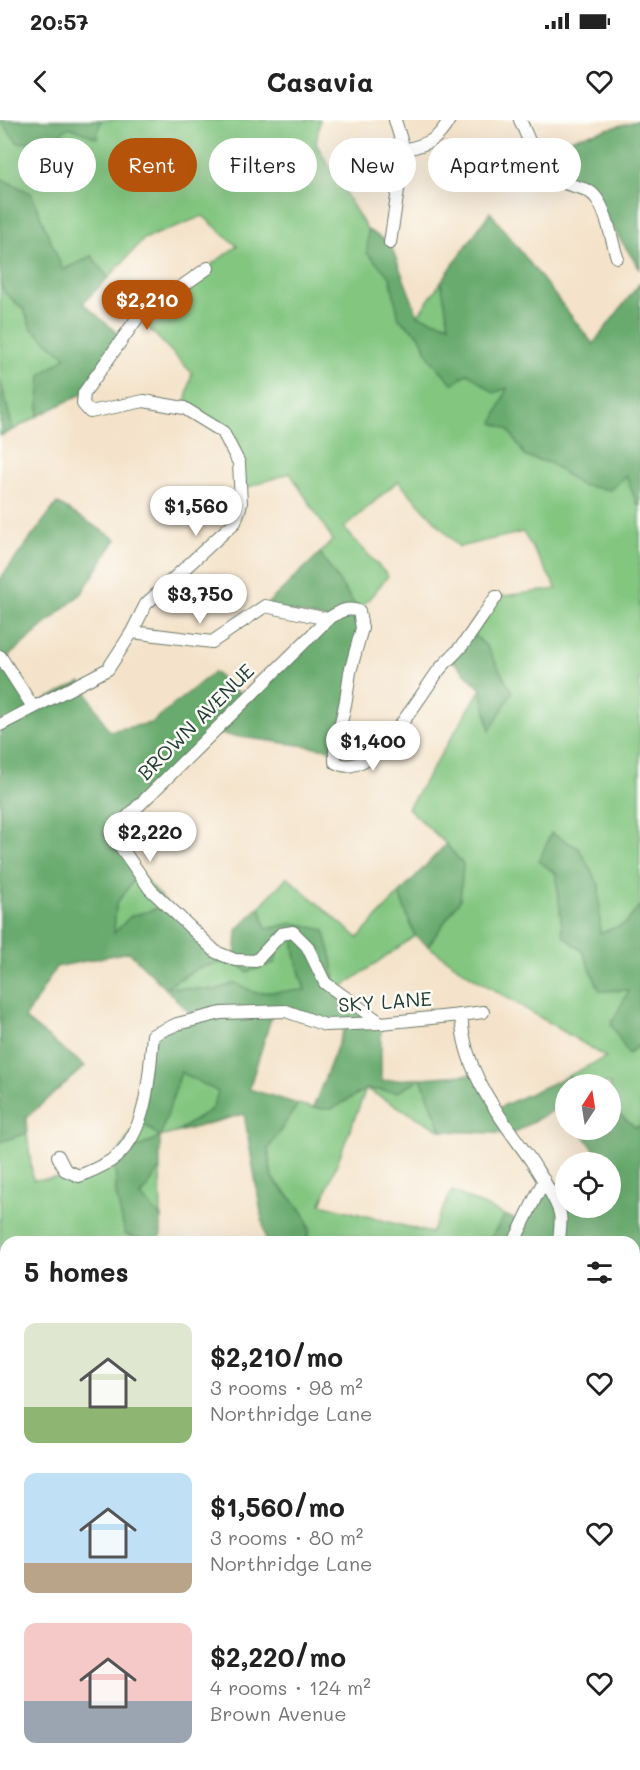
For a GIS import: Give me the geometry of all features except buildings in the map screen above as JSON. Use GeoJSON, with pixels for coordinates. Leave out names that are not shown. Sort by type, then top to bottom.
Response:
{"type":"FeatureCollection","features":[{"type":"Feature","properties":{"kind":"street"},"geometry":{"type":"LineString","coordinates":[[396,120],[401,138]]}},
{"type":"Feature","properties":{"kind":"street"},"geometry":{"type":"LineString","coordinates":[[416,147],[428,144],[438,137],[449,120]]}},
{"type":"Feature","properties":{"kind":"street"},"geometry":{"type":"LineString","coordinates":[[520,120],[542,164],[556,179],[587,190],[597,199],[617,257]]}},
{"type":"Feature","properties":{"kind":"street"},"geometry":{"type":"LineString","coordinates":[[390,243],[398,192]]}},
{"type":"Feature","properties":{"kind":"street"},"geometry":{"type":"LineString","coordinates":[[0,725],[108,669],[132,632],[146,604],[235,522],[241,504],[239,463],[223,432],[184,408],[144,401],[90,412],[83,404],[84,393],[138,317],[208,268]]}},
{"type":"Feature","properties":{"kind":"street"},"geometry":{"type":"LineString","coordinates":[[132,632],[212,642],[264,606],[328,619],[341,610],[358,611],[362,628],[350,672],[335,750],[336,762],[345,766],[373,754],[392,737],[440,670],[466,641],[496,597]]}},
{"type":"Feature","properties":{"kind":"street","name":"BROWN AVENUE"},"geometry":{"type":"LineString","coordinates":[[328,619],[111,833],[150,889],[216,952],[235,960],[256,961],[281,934],[293,932],[307,946],[325,983],[381,1023]]}},
{"type":"Feature","properties":{"kind":"street"},"geometry":{"type":"LineString","coordinates":[[0,656],[33,707]]}},
{"type":"Feature","properties":{"kind":"street","name":"SKY LANE"},"geometry":{"type":"LineString","coordinates":[[58,1156],[65,1170],[79,1176],[115,1158],[131,1141],[149,1075],[153,1035],[177,1024],[220,1013],[286,1011],[325,1025],[381,1023],[461,1015],[462,1037],[468,1057],[486,1095],[544,1180],[560,1214],[559,1236]]}},
{"type":"Feature","properties":{"kind":"street"},"geometry":{"type":"LineString","coordinates":[[461,1015],[483,1012]]}},
{"type":"Feature","properties":{"kind":"street"},"geometry":{"type":"LineString","coordinates":[[517,1236],[544,1180]]}},
{"type":"Feature","properties":{"kind":"green space"},"geometry":{"type":"Polygon","coordinates":[[[0,120],[320,120],[317,138],[209,138],[209,192],[317,192],[317,146],[329,166],[329,192],[345,192],[418,315],[441,282],[450,325],[419,316],[457,380],[468,373],[640,342],[640,906],[625,924],[600,934],[599,885],[556,874],[563,935],[583,952],[600,991],[629,990],[629,1054],[640,1044],[640,1126],[635,1127],[621,1116],[621,1074],[572,1074],[606,1057],[471,976],[428,946],[460,900],[463,865],[446,844],[408,808],[481,689],[490,730],[487,647],[471,632],[496,597],[557,589],[523,532],[459,547],[398,481],[344,528],[388,576],[359,611],[320,553],[333,540],[290,473],[240,490],[239,463],[223,432],[184,408],[192,373],[138,317],[237,246],[203,216],[144,239],[108,278],[91,256],[63,270],[52,247],[6,293],[24,310],[31,328],[66,357],[41,375],[38,416],[13,430],[0,379],[0,120]]]}},
{"type":"Feature","properties":{"kind":"green space"},"geometry":{"type":"Polygon","coordinates":[[[0,120],[101,120],[97,138],[69,127],[55,138],[18,138],[18,143],[0,120]]]}},
{"type":"Feature","properties":{"kind":"green space"},"geometry":{"type":"Polygon","coordinates":[[[640,120],[640,269],[604,215],[597,199],[581,191],[581,138],[574,138],[640,120]]]}},
{"type":"Feature","properties":{"kind":"green space"},"geometry":{"type":"Polygon","coordinates":[[[0,178],[18,187],[18,192],[31,193],[63,270],[92,256],[108,278],[83,303],[123,338],[84,393],[38,416],[41,375],[66,357],[31,328],[24,310],[5,293],[0,283],[0,178]]]}},
{"type":"Feature","properties":{"kind":"green space"},"geometry":{"type":"Polygon","coordinates":[[[490,212],[593,344],[640,283],[640,506],[637,504],[626,476],[610,490],[580,485],[550,463],[526,457],[508,429],[493,423],[507,388],[494,393],[468,373],[453,384],[431,360],[419,335],[399,319],[390,277],[367,253],[368,230],[390,243],[418,316],[449,325],[441,282],[490,212]]]}},
{"type":"Feature","properties":{"kind":"green space"},"geometry":{"type":"Polygon","coordinates":[[[0,379],[13,430],[0,436],[0,379]]]}},
{"type":"Feature","properties":{"kind":"green space"},"geometry":{"type":"Polygon","coordinates":[[[57,503],[116,539],[82,593],[3,661],[33,706],[81,682],[109,731],[151,723],[214,672],[246,699],[327,619],[265,606],[320,553],[359,611],[362,628],[335,750],[212,733],[111,833],[139,873],[116,904],[114,933],[131,916],[169,905],[216,952],[235,959],[237,930],[260,906],[266,929],[294,923],[324,930],[332,958],[336,991],[381,1023],[381,1081],[421,1078],[398,1092],[366,1089],[332,1109],[313,1108],[346,1024],[273,1012],[249,1089],[298,1104],[268,1149],[273,1178],[303,1212],[307,1220],[307,1236],[265,1236],[244,1114],[175,1133],[212,1109],[218,1092],[181,1072],[160,1137],[139,1120],[153,1035],[196,1019],[129,952],[56,967],[25,1019],[85,1066],[26,1118],[27,1133],[0,1142],[0,773],[2,771],[0,769],[0,579],[57,503]],[[292,932],[281,934],[275,963],[247,972],[234,960],[198,968],[166,987],[216,990],[235,983],[256,993],[305,990],[296,959],[292,932]]]}},
{"type":"Feature","properties":{"kind":"green space"},"geometry":{"type":"Polygon","coordinates":[[[471,632],[487,647],[512,692],[490,731],[481,689],[450,658],[471,632]]]}},
{"type":"Feature","properties":{"kind":"green space"},"geometry":{"type":"Polygon","coordinates":[[[551,833],[579,848],[599,885],[600,933],[625,924],[640,906],[640,1044],[628,1054],[611,1024],[629,990],[600,991],[583,952],[563,935],[556,874],[539,861],[551,833]]]}},
{"type":"Feature","properties":{"kind":"green space"},"geometry":{"type":"Polygon","coordinates":[[[446,844],[463,864],[460,900],[428,946],[415,936],[399,894],[446,844]]]}},
{"type":"Feature","properties":{"kind":"green space"},"geometry":{"type":"Polygon","coordinates":[[[139,873],[169,905],[113,934],[116,904],[139,873]]]}},
{"type":"Feature","properties":{"kind":"green space"},"geometry":{"type":"Polygon","coordinates":[[[287,877],[358,938],[399,894],[415,936],[336,991],[294,923],[266,929],[260,906],[287,877]]]}},
{"type":"Feature","properties":{"kind":"green space"},"geometry":{"type":"Polygon","coordinates":[[[293,932],[296,959],[305,991],[256,993],[235,983],[216,990],[165,987],[198,968],[235,960],[281,934],[293,932]]]}},
{"type":"Feature","properties":{"kind":"green space"},"geometry":{"type":"Polygon","coordinates":[[[181,1072],[219,1091],[212,1109],[175,1133],[160,1137],[181,1072]]]}},
{"type":"Feature","properties":{"kind":"green space"},"geometry":{"type":"Polygon","coordinates":[[[476,1074],[496,1109],[555,1082],[555,1109],[512,1134],[442,1131],[421,1078],[476,1074]]]}},
{"type":"Feature","properties":{"kind":"green space"},"geometry":{"type":"Polygon","coordinates":[[[421,1078],[442,1131],[366,1089],[398,1092],[421,1078]]]}},
{"type":"Feature","properties":{"kind":"green space"},"geometry":{"type":"Polygon","coordinates":[[[366,1089],[321,1204],[431,1233],[452,1191],[505,1215],[492,1236],[308,1236],[310,1229],[301,1209],[272,1177],[268,1149],[298,1104],[332,1109],[366,1089]]]}},
{"type":"Feature","properties":{"kind":"green space"},"geometry":{"type":"Polygon","coordinates":[[[621,1116],[635,1127],[640,1126],[640,1236],[492,1236],[505,1215],[523,1223],[544,1180],[552,1197],[555,1195],[555,1218],[621,1218],[621,1152],[596,1152],[587,1140],[621,1140],[621,1116]]]}},
{"type":"Feature","properties":{"kind":"green space"},"geometry":{"type":"Polygon","coordinates":[[[139,1120],[160,1137],[125,1234],[131,1236],[0,1236],[0,1142],[27,1133],[33,1180],[79,1176],[115,1158],[139,1120]]]}},
{"type":"Feature","properties":{"kind":"green space"},"geometry":{"type":"Polygon","coordinates":[[[160,1137],[160,1168],[141,1196],[161,1217],[161,1236],[125,1234],[116,1194],[115,1158],[160,1137]]]}},
{"type":"Feature","properties":{"kind":"green space"},"geometry":{"type":"Polygon","coordinates":[[[160,1168],[161,1217],[141,1197],[160,1168]]]}}]}
